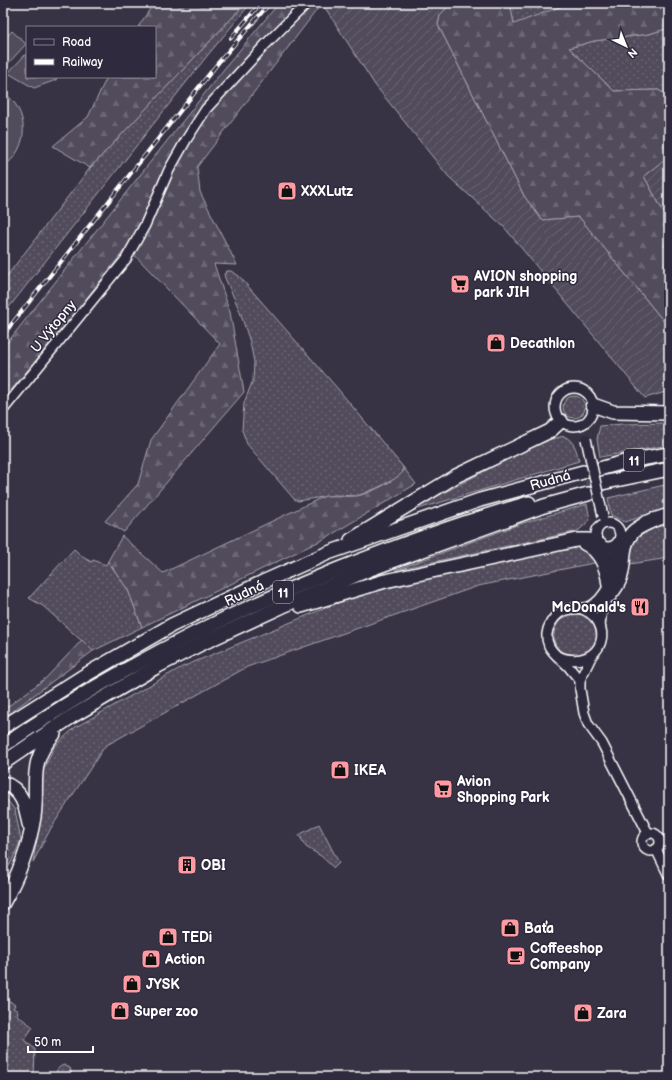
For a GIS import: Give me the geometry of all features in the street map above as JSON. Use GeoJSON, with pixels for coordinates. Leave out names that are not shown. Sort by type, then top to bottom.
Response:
{"type":"FeatureCollection","features":[{"type":"Feature","properties":{"kind":"highway"},"geometry":{"type":"LineString","coordinates":[[592,405],[613,412],[669,413]]}},
{"type":"Feature","properties":{"kind":"highway"},"geometry":{"type":"LineString","coordinates":[[328,553],[456,476],[550,431],[561,421]]}},
{"type":"Feature","properties":{"kind":"highway","name":"11"},"geometry":{"type":"LineString","coordinates":[[599,469],[628,461],[669,454]]}},
{"type":"Feature","properties":{"kind":"highway"},"geometry":{"type":"LineString","coordinates":[[603,487],[669,470]]}},
{"type":"Feature","properties":{"kind":"highway","name":"Rudná"},"geometry":{"type":"LineString","coordinates":[[3,727],[82,677],[172,625],[328,553],[480,500],[583,472]]}},
{"type":"Feature","properties":{"kind":"highway","name":"Rudná"},"geometry":{"type":"LineString","coordinates":[[3,746],[129,668],[187,637],[283,592],[391,548],[506,510],[587,491],[368,570],[283,606],[205,642]]}},
{"type":"Feature","properties":{"kind":"highway"},"geometry":{"type":"LineString","coordinates":[[617,542],[628,528],[669,515]]}},
{"type":"Feature","properties":{"kind":"highway"},"geometry":{"type":"LineString","coordinates":[[577,540],[594,549],[605,564],[608,573],[610,590],[616,587],[621,578],[624,547],[629,536],[653,520]]}},
{"type":"Feature","properties":{"kind":"highway"},"geometry":{"type":"LineString","coordinates":[[3,763],[71,717],[158,666],[205,642],[282,612],[385,580],[577,540],[589,540],[602,546]]}},
{"type":"Feature","properties":{"kind":"highway"},"geometry":{"type":"LineString","coordinates":[[3,903],[12,887],[23,861],[34,811],[38,759],[47,742],[71,717]]}},
{"type":"Feature","properties":{"kind":"highway"},"geometry":{"type":"LineString","coordinates":[[3,783],[13,788],[22,799],[26,809],[30,832]]}},
{"type":"Feature","properties":{"kind":"street","name":"U Výtopny"},"geometry":{"type":"LineString","coordinates":[[3,410],[126,259],[145,225],[169,170],[206,109],[266,44],[307,3]]}},
{"type":"Feature","properties":{"kind":"street"},"geometry":{"type":"LineString","coordinates":[[576,388],[583,390],[591,398],[592,405],[590,415],[586,421],[580,424],[570,425],[561,421],[556,412],[555,404],[557,397],[565,390],[576,388]]}},
{"type":"Feature","properties":{"kind":"street"},"geometry":{"type":"LineString","coordinates":[[580,424],[586,439],[604,520],[615,526],[619,532],[617,542],[616,578],[602,608],[600,644],[592,655],[580,680],[582,700],[585,717],[602,743],[648,833]]}},
{"type":"Feature","properties":{"kind":"street"},"geometry":{"type":"LineString","coordinates":[[604,520],[598,528],[596,539],[602,546],[611,569],[610,590]]}},
{"type":"Feature","properties":{"kind":"street"},"geometry":{"type":"LineString","coordinates":[[602,546],[609,547],[617,542]]}},
{"type":"Feature","properties":{"kind":"street"},"geometry":{"type":"LineString","coordinates":[[580,680],[549,646],[547,633],[549,626],[557,614],[570,609],[589,606],[595,603],[605,592],[610,590]]}},
{"type":"Feature","properties":{"kind":"street"},"geometry":{"type":"LineString","coordinates":[[579,608],[593,616],[600,626]]}},
{"type":"Feature","properties":{"kind":"street"},"geometry":{"type":"LineString","coordinates":[[558,657],[571,660],[581,660],[592,655]]}},
{"type":"Feature","properties":{"kind":"street"},"geometry":{"type":"LineString","coordinates":[[648,833],[655,833],[660,838],[659,846],[650,851],[647,850],[642,844],[643,838],[648,833]]}},
{"type":"Feature","properties":{"kind":"street"},"geometry":{"type":"LineString","coordinates":[[656,849],[669,876]]}},
{"type":"Feature","properties":{"kind":"green space"},"geometry":{"type":"Polygon","coordinates":[[[154,3],[246,3],[90,168],[53,146],[88,117],[107,78],[156,78],[156,26],[139,26],[154,3]]]}},
{"type":"Feature","properties":{"kind":"green space"},"geometry":{"type":"Polygon","coordinates":[[[246,3],[251,3],[207,56],[3,315],[3,281],[90,168],[246,3]]]}},
{"type":"Feature","properties":{"kind":"green space"},"geometry":{"type":"Polygon","coordinates":[[[279,3],[322,3],[197,167],[200,192],[237,265],[214,264],[230,312],[244,392],[124,532],[105,521],[138,484],[151,440],[220,344],[127,247],[3,400],[3,348],[224,69],[279,3]]]}},
{"type":"Feature","properties":{"kind":"green space"},"geometry":{"type":"Polygon","coordinates":[[[322,3],[451,3],[440,15],[438,25],[524,196],[542,220],[579,217],[669,328],[669,391],[645,398],[504,227],[448,176],[375,85],[322,3]]]}},
{"type":"Feature","properties":{"kind":"green space"},"geometry":{"type":"Polygon","coordinates":[[[451,3],[510,3],[514,24],[570,3],[669,3],[669,28],[649,34],[594,41],[569,48],[614,91],[658,90],[669,96],[669,156],[644,176],[669,222],[669,328],[579,217],[542,220],[524,196],[438,25],[440,15],[451,3]]]}},
{"type":"Feature","properties":{"kind":"green space"},"geometry":{"type":"Polygon","coordinates":[[[510,3],[570,3],[514,25],[510,3]]]}},
{"type":"Feature","properties":{"kind":"green space"},"geometry":{"type":"Polygon","coordinates":[[[669,28],[669,96],[658,90],[614,91],[569,48],[594,41],[649,34],[669,28]]]}},
{"type":"Feature","properties":{"kind":"green space"},"geometry":{"type":"Polygon","coordinates":[[[12,31],[26,44],[4,68],[3,40],[12,31]]]}},
{"type":"Feature","properties":{"kind":"green space"},"geometry":{"type":"Polygon","coordinates":[[[26,54],[26,78],[57,78],[56,80],[34,88],[8,73],[26,54]]]}},
{"type":"Feature","properties":{"kind":"green space"},"geometry":{"type":"Polygon","coordinates":[[[3,92],[12,100],[18,109],[22,119],[23,130],[22,140],[18,150],[12,159],[3,167],[3,92]]]}},
{"type":"Feature","properties":{"kind":"green space"},"geometry":{"type":"Polygon","coordinates":[[[669,156],[669,222],[644,176],[669,156]]]}},
{"type":"Feature","properties":{"kind":"green space"},"geometry":{"type":"Polygon","coordinates":[[[227,271],[231,271],[239,276],[337,388],[403,467],[403,472],[399,477],[357,496],[335,495],[298,501],[294,499],[247,444],[242,430],[244,403],[253,380],[254,362],[250,342],[239,309],[225,278],[224,274],[227,271]]]}},
{"type":"Feature","properties":{"kind":"green space"},"geometry":{"type":"Polygon","coordinates":[[[574,396],[582,399],[585,407],[582,415],[574,418],[566,415],[563,407],[566,399],[574,396]]]}},
{"type":"Feature","properties":{"kind":"green space"},"geometry":{"type":"Polygon","coordinates":[[[669,423],[669,445],[600,457],[597,439],[600,426],[669,423]]]}},
{"type":"Feature","properties":{"kind":"green space"},"geometry":{"type":"Polygon","coordinates":[[[564,436],[573,443],[579,461],[408,512],[548,437],[552,439],[564,436]]]}},
{"type":"Feature","properties":{"kind":"green space"},"geometry":{"type":"Polygon","coordinates":[[[403,467],[416,484],[324,539],[142,627],[128,590],[108,561],[122,536],[163,573],[325,496],[356,496],[374,490],[388,483],[403,472],[403,467]]]}},
{"type":"Feature","properties":{"kind":"green space"},"geometry":{"type":"Polygon","coordinates":[[[669,484],[669,508],[625,522],[611,515],[608,498],[669,484]]]}},
{"type":"Feature","properties":{"kind":"green space"},"geometry":{"type":"Polygon","coordinates":[[[587,504],[590,520],[578,531],[395,570],[520,524],[587,504]]]}},
{"type":"Feature","properties":{"kind":"green space"},"geometry":{"type":"Polygon","coordinates":[[[669,524],[669,558],[630,564],[632,550],[639,536],[649,529],[669,524]]]}},
{"type":"Feature","properties":{"kind":"green space"},"geometry":{"type":"Polygon","coordinates":[[[572,546],[583,547],[599,562],[478,586],[247,667],[105,746],[51,828],[33,862],[42,806],[43,771],[54,747],[74,728],[182,667],[357,595],[572,546]]]}},
{"type":"Feature","properties":{"kind":"green space"},"geometry":{"type":"Polygon","coordinates":[[[74,549],[84,558],[92,562],[93,560],[106,565],[108,561],[128,590],[142,627],[93,651],[43,606],[29,598],[74,549]]]}},
{"type":"Feature","properties":{"kind":"green space"},"geometry":{"type":"Polygon","coordinates":[[[580,614],[588,617],[595,626],[597,634],[596,641],[589,652],[575,656],[566,654],[557,648],[554,638],[555,628],[562,619],[571,615],[580,614]]]}},
{"type":"Feature","properties":{"kind":"green space"},"geometry":{"type":"Polygon","coordinates":[[[82,640],[93,651],[3,718],[3,710],[46,678],[82,640]]]}},
{"type":"Feature","properties":{"kind":"green space"},"geometry":{"type":"Polygon","coordinates":[[[3,795],[15,810],[21,840],[10,865],[3,869],[3,795]]]}},
{"type":"Feature","properties":{"kind":"green space"},"geometry":{"type":"Polygon","coordinates":[[[319,824],[339,863],[334,868],[321,856],[306,847],[299,835],[319,824]]]}},
{"type":"Feature","properties":{"kind":"green space"},"geometry":{"type":"Polygon","coordinates":[[[3,996],[15,1005],[13,1008],[18,1011],[17,1015],[33,1027],[24,1040],[35,1049],[34,1077],[3,1077],[3,996]]]}},
{"type":"Feature","properties":{"kind":"green space"},"geometry":{"type":"Polygon","coordinates":[[[64,1065],[70,1068],[72,1074],[71,1077],[56,1077],[57,1070],[64,1065]]]}},
{"type":"Feature","properties":{"kind":"tunnel"},"geometry":{"type":"LineString","coordinates":[[586,487],[602,483]]}},
{"type":"Feature","properties":{"kind":"railway"},"geometry":{"type":"LineString","coordinates":[[231,38],[261,3]]}},
{"type":"Feature","properties":{"kind":"railway"},"geometry":{"type":"LineString","coordinates":[[3,335],[218,63],[270,3]]}},
{"type":"Feature","properties":{"kind":"place","name":"XXXLutz"},"geometry":{"type":"Point","coordinates":[287,191]}},
{"type":"Feature","properties":{"kind":"place","name":"AVION shopping park JIH"},"geometry":{"type":"Point","coordinates":[460,284]}},
{"type":"Feature","properties":{"kind":"place","name":"Decathlon"},"geometry":{"type":"Point","coordinates":[496,343]}},
{"type":"Feature","properties":{"kind":"place","name":"McDonald's"},"geometry":{"type":"Point","coordinates":[640,607]}},
{"type":"Feature","properties":{"kind":"place","name":"IKEA"},"geometry":{"type":"Point","coordinates":[340,770]}},
{"type":"Feature","properties":{"kind":"place","name":"Avion Shopping Park"},"geometry":{"type":"Point","coordinates":[443,789]}},
{"type":"Feature","properties":{"kind":"place","name":"OBI"},"geometry":{"type":"Point","coordinates":[187,865]}},
{"type":"Feature","properties":{"kind":"place","name":"Baťa"},"geometry":{"type":"Point","coordinates":[510,928]}},
{"type":"Feature","properties":{"kind":"place","name":"TEDi"},"geometry":{"type":"Point","coordinates":[168,937]}},
{"type":"Feature","properties":{"kind":"place","name":"Coffeeshop Company"},"geometry":{"type":"Point","coordinates":[516,956]}},
{"type":"Feature","properties":{"kind":"place","name":"Action"},"geometry":{"type":"Point","coordinates":[151,959]}},
{"type":"Feature","properties":{"kind":"place","name":"JYSK"},"geometry":{"type":"Point","coordinates":[132,984]}},
{"type":"Feature","properties":{"kind":"place","name":"Super zoo"},"geometry":{"type":"Point","coordinates":[120,1011]}},
{"type":"Feature","properties":{"kind":"place","name":"Zara"},"geometry":{"type":"Point","coordinates":[583,1013]}}]}
